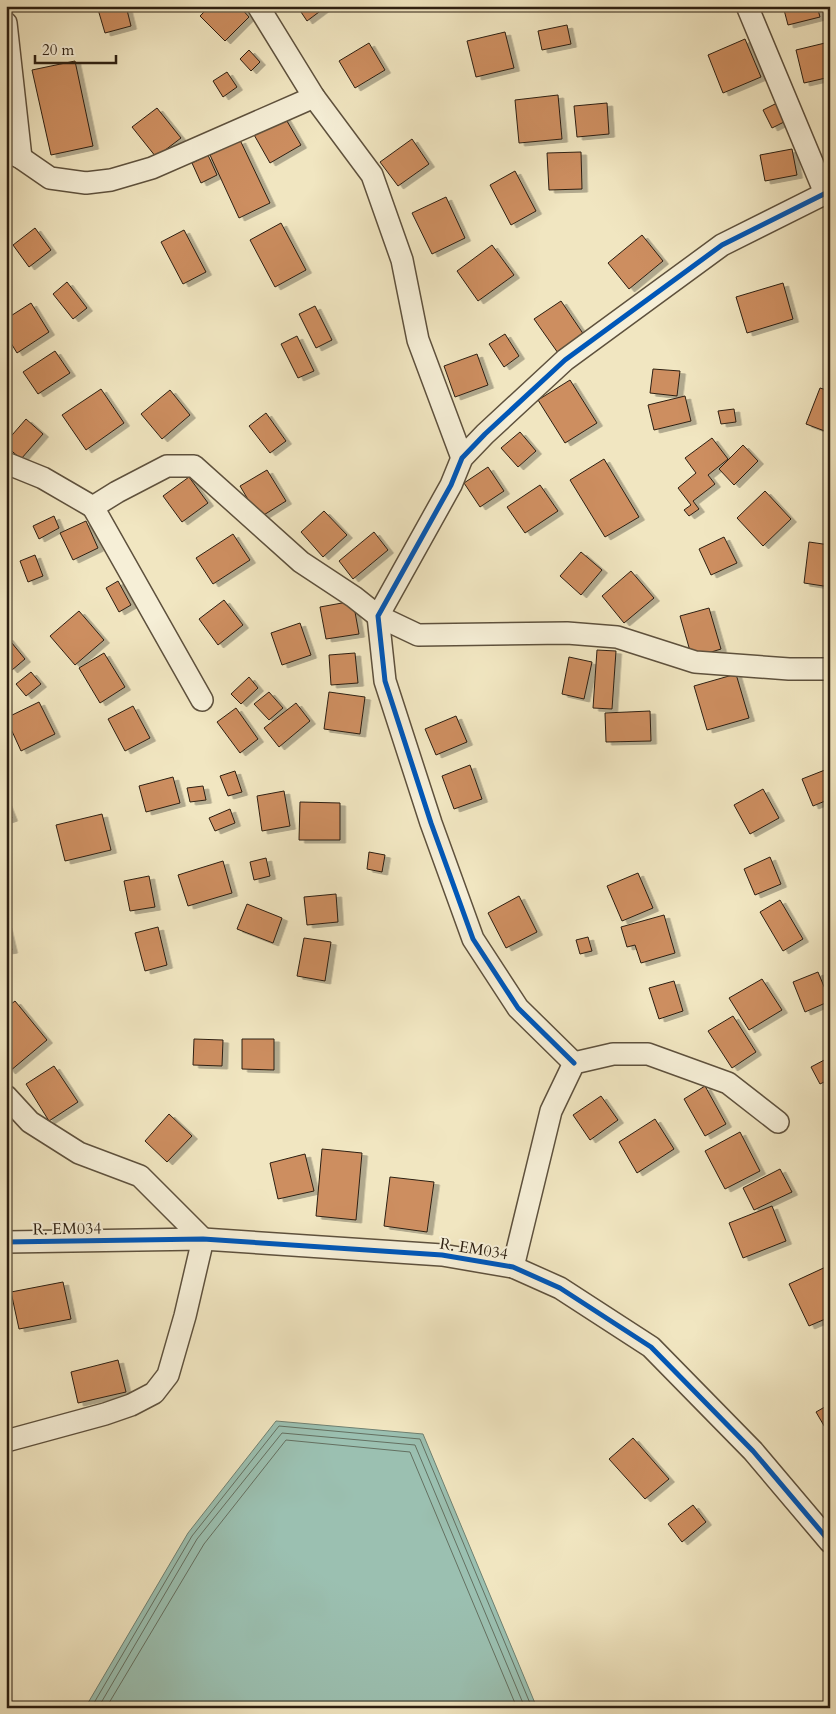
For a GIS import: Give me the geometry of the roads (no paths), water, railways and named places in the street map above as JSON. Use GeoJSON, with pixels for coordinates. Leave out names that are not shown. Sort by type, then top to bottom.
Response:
{"type":"FeatureCollection","features":[{"type":"Feature","properties":{"kind":"street"},"geometry":{"type":"LineString","coordinates":[[258,6],[314,97],[372,175],[402,260],[418,340],[462,458]]}},
{"type":"Feature","properties":{"kind":"street"},"geometry":{"type":"LineString","coordinates":[[574,1063],[518,1008],[474,939],[431,823],[385,681],[378,616],[451,485],[462,458],[485,434],[565,360],[722,245],[828,192],[747,6]]}},
{"type":"Feature","properties":{"kind":"street"},"geometry":{"type":"LineString","coordinates":[[6,24],[14,155],[50,178],[86,183],[111,180],[152,168],[314,97]]}},
{"type":"Feature","properties":{"kind":"street"},"geometry":{"type":"LineString","coordinates":[[6,463],[43,478],[93,507],[202,700]]}},
{"type":"Feature","properties":{"kind":"street"},"geometry":{"type":"LineString","coordinates":[[93,507],[116,492],[166,466],[194,466],[301,562],[354,597],[378,616],[418,635],[567,633],[616,637],[695,662],[790,669],[830,669]]}},
{"type":"Feature","properties":{"kind":"street"},"geometry":{"type":"LineString","coordinates":[[574,1063],[613,1054],[648,1054],[728,1083],[778,1122]]}},
{"type":"Feature","properties":{"kind":"street"},"geometry":{"type":"LineString","coordinates":[[513,1267],[551,1111],[574,1063]]}},
{"type":"Feature","properties":{"kind":"street"},"geometry":{"type":"LineString","coordinates":[[6,1096],[30,1122],[79,1153],[140,1176],[203,1239],[185,1316],[168,1375],[154,1393],[131,1406],[6,1441]]}},
{"type":"Feature","properties":{"kind":"street","name":"R. EM034"},"geometry":{"type":"LineString","coordinates":[[6,1242],[203,1239],[442,1254],[513,1267],[560,1288],[651,1347],[754,1451],[830,1542]]}},
{"type":"Feature","properties":{"kind":"water"},"geometry":{"type":"Polygon","coordinates":[[[276,1421],[423,1434],[537,1708],[85,1708],[188,1533],[276,1421]]]}}]}
